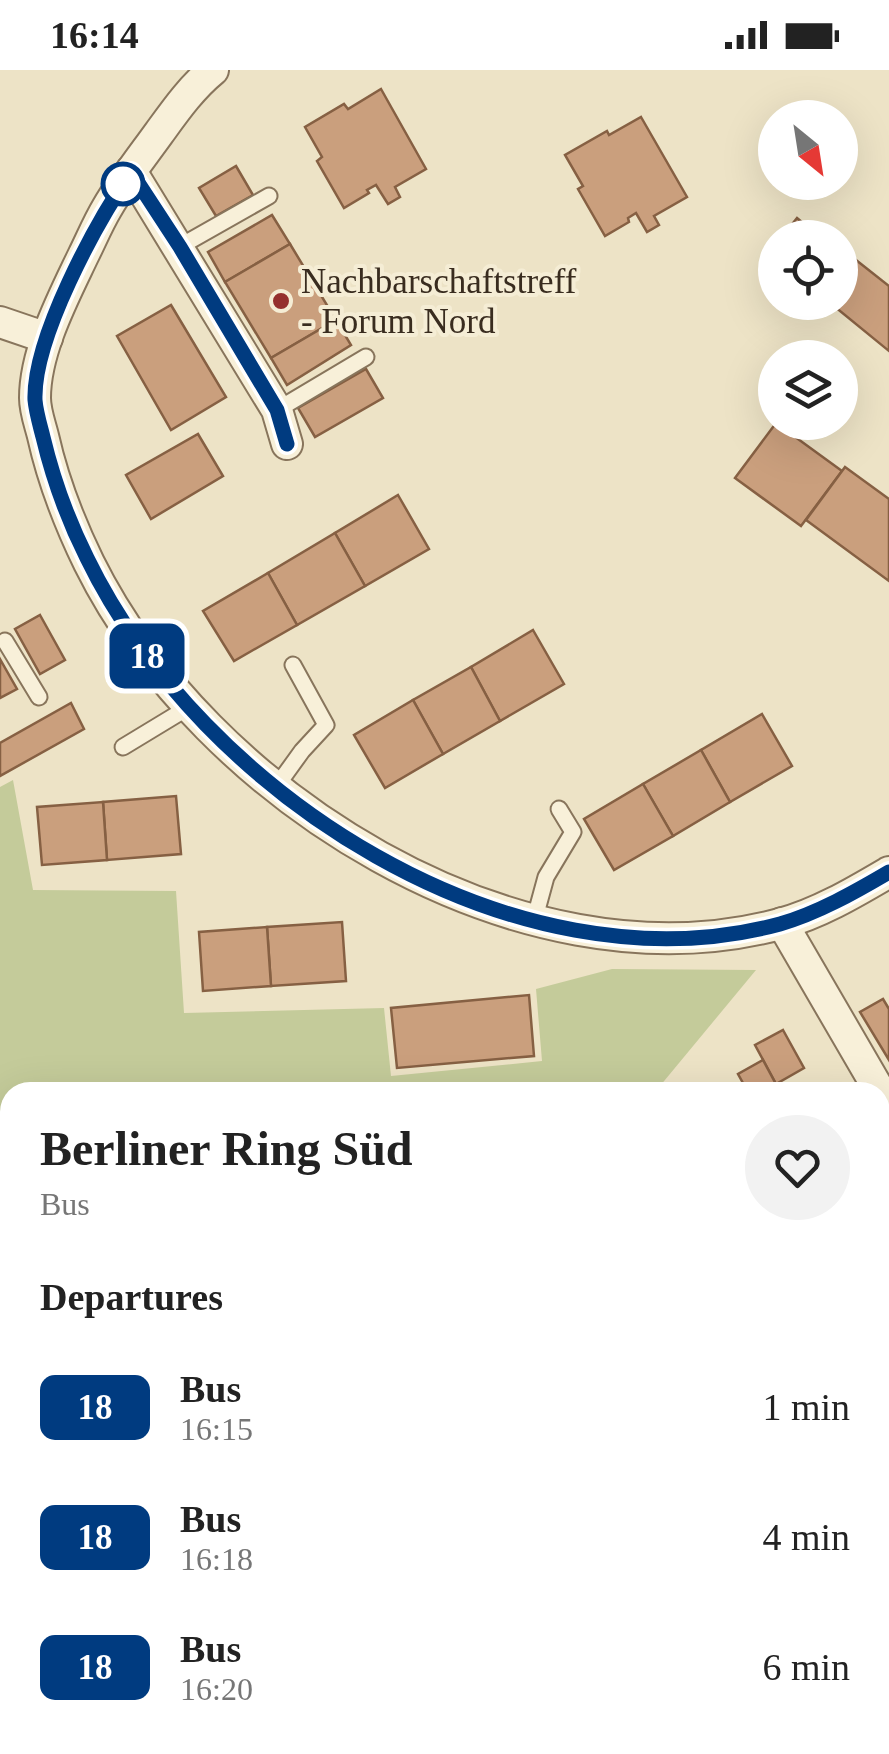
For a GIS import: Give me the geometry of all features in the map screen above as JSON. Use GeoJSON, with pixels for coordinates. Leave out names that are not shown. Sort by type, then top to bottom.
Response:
{"type":"FeatureCollection","features":[{"type":"Feature","properties":{"kind":"street"},"geometry":{"type":"LineString","coordinates":[[213,70],[176,110],[106,208],[46,338],[35,398],[51,472],[97,580],[123,623],[189,707],[276,787],[336,832],[465,899],[562,929],[663,939],[721,935],[782,924],[850,895],[889,872]]}},
{"type":"Feature","properties":{"kind":"street"},"geometry":{"type":"LineString","coordinates":[[131,172],[277,410],[287,444]]}},
{"type":"Feature","properties":{"kind":"street"},"geometry":{"type":"LineString","coordinates":[[0,322],[46,338]]}},
{"type":"Feature","properties":{"kind":"street"},"geometry":{"type":"LineString","coordinates":[[782,924],[874,1082]]}},
{"type":"Feature","properties":{"kind":"lane"},"geometry":{"type":"LineString","coordinates":[[180,247],[270,196]]}},
{"type":"Feature","properties":{"kind":"lane"},"geometry":{"type":"LineString","coordinates":[[277,410],[366,357]]}},
{"type":"Feature","properties":{"kind":"lane"},"geometry":{"type":"LineString","coordinates":[[6,641],[39,696]]}},
{"type":"Feature","properties":{"kind":"lane"},"geometry":{"type":"LineString","coordinates":[[276,787],[326,725],[293,665]]}},
{"type":"Feature","properties":{"kind":"lane"},"geometry":{"type":"LineString","coordinates":[[123,747],[189,707]]}},
{"type":"Feature","properties":{"kind":"lane"},"geometry":{"type":"LineString","coordinates":[[534,922],[546,877],[573,832],[558,809]]}},
{"type":"Feature","properties":{"kind":"green space"},"geometry":{"type":"Polygon","coordinates":[[[13,780],[33,890],[176,891],[184,1013],[384,1008],[391,1076],[542,1061],[536,989],[612,969],[756,970],[663,1082],[0,1082],[0,787],[13,780]]]}},
{"type":"Feature","properties":{"kind":"building"},"geometry":{"type":"Polygon","coordinates":[[[381,89],[426,169],[395,187],[400,197],[388,204],[376,185],[344,208],[317,161],[322,157],[305,127],[344,104],[348,109],[381,89]]]}},
{"type":"Feature","properties":{"kind":"building"},"geometry":{"type":"Polygon","coordinates":[[[641,117],[687,197],[654,216],[659,225],[647,232],[636,213],[628,218],[629,222],[605,236],[578,189],[583,186],[565,155],[641,117]]]}},
{"type":"Feature","properties":{"kind":"building"},"geometry":{"type":"Polygon","coordinates":[[[236,166],[253,195],[216,216],[199,188],[236,166]]]}},
{"type":"Feature","properties":{"kind":"building"},"geometry":{"type":"Polygon","coordinates":[[[272,215],[290,244],[225,282],[208,252],[272,215]]]}},
{"type":"Feature","properties":{"kind":"building","name":"Nachbarschaftstreff - Forum Nord"},"geometry":{"type":"Polygon","coordinates":[[[290,244],[336,320],[271,358],[225,282],[290,244]]]}},
{"type":"Feature","properties":{"kind":"building"},"geometry":{"type":"Polygon","coordinates":[[[858,262],[889,286],[889,351],[851,320],[858,320],[858,262]]]}},
{"type":"Feature","properties":{"kind":"building"},"geometry":{"type":"Polygon","coordinates":[[[171,305],[226,397],[171,430],[117,336],[171,305]]]}},
{"type":"Feature","properties":{"kind":"building"},"geometry":{"type":"Polygon","coordinates":[[[336,320],[351,345],[287,385],[271,358],[336,320]]]}},
{"type":"Feature","properties":{"kind":"building"},"geometry":{"type":"Polygon","coordinates":[[[366,369],[383,398],[315,437],[298,408],[366,369]]]}},
{"type":"Feature","properties":{"kind":"building"},"geometry":{"type":"Polygon","coordinates":[[[198,434],[223,476],[151,519],[126,475],[198,434]]]}},
{"type":"Feature","properties":{"kind":"building"},"geometry":{"type":"Polygon","coordinates":[[[763,440],[799,440],[842,471],[801,526],[735,478],[763,440]]]}},
{"type":"Feature","properties":{"kind":"building"},"geometry":{"type":"Polygon","coordinates":[[[845,467],[889,499],[889,581],[806,520],[845,467]]]}},
{"type":"Feature","properties":{"kind":"building"},"geometry":{"type":"Polygon","coordinates":[[[398,495],[429,549],[365,586],[335,533],[398,495]]]}},
{"type":"Feature","properties":{"kind":"building"},"geometry":{"type":"Polygon","coordinates":[[[335,533],[365,586],[297,625],[268,573],[335,533]]]}},
{"type":"Feature","properties":{"kind":"building"},"geometry":{"type":"Polygon","coordinates":[[[268,573],[297,625],[234,661],[203,611],[268,573]]]}},
{"type":"Feature","properties":{"kind":"building"},"geometry":{"type":"Polygon","coordinates":[[[40,615],[65,660],[40,674],[15,629],[40,615]]]}},
{"type":"Feature","properties":{"kind":"building"},"geometry":{"type":"Polygon","coordinates":[[[533,630],[564,684],[500,721],[471,667],[533,630]]]}},
{"type":"Feature","properties":{"kind":"building"},"geometry":{"type":"Polygon","coordinates":[[[0,659],[17,689],[0,698],[0,659]]]}},
{"type":"Feature","properties":{"kind":"building"},"geometry":{"type":"Polygon","coordinates":[[[471,667],[500,721],[443,754],[413,700],[471,667]]]}},
{"type":"Feature","properties":{"kind":"building"},"geometry":{"type":"Polygon","coordinates":[[[413,700],[443,754],[385,788],[354,735],[413,700]]]}},
{"type":"Feature","properties":{"kind":"building"},"geometry":{"type":"Polygon","coordinates":[[[71,703],[84,729],[0,776],[0,743],[71,703]]]}},
{"type":"Feature","properties":{"kind":"building"},"geometry":{"type":"Polygon","coordinates":[[[762,714],[792,766],[730,802],[701,750],[762,714]]]}},
{"type":"Feature","properties":{"kind":"building"},"geometry":{"type":"Polygon","coordinates":[[[701,750],[730,802],[673,836],[643,784],[701,750]]]}},
{"type":"Feature","properties":{"kind":"building"},"geometry":{"type":"Polygon","coordinates":[[[643,784],[673,836],[614,870],[584,819],[643,784]]]}},
{"type":"Feature","properties":{"kind":"building"},"geometry":{"type":"Polygon","coordinates":[[[176,796],[181,854],[107,860],[103,802],[176,796]]]}},
{"type":"Feature","properties":{"kind":"building"},"geometry":{"type":"Polygon","coordinates":[[[103,802],[107,860],[42,865],[37,807],[103,802]]]}},
{"type":"Feature","properties":{"kind":"building"},"geometry":{"type":"Polygon","coordinates":[[[342,922],[346,981],[271,986],[267,927],[342,922]]]}},
{"type":"Feature","properties":{"kind":"building"},"geometry":{"type":"Polygon","coordinates":[[[267,927],[271,986],[203,991],[199,932],[267,927]]]}},
{"type":"Feature","properties":{"kind":"building"},"geometry":{"type":"Polygon","coordinates":[[[529,995],[534,1056],[397,1068],[391,1008],[529,995]]]}},
{"type":"Feature","properties":{"kind":"building"},"geometry":{"type":"Polygon","coordinates":[[[883,999],[889,1009],[889,1060],[860,1012],[883,999]]]}},
{"type":"Feature","properties":{"kind":"building"},"geometry":{"type":"Polygon","coordinates":[[[783,1030],[804,1068],[775,1082],[755,1045],[783,1030]]]}},
{"type":"Feature","properties":{"kind":"building"},"geometry":{"type":"Polygon","coordinates":[[[763,1060],[775,1082],[742,1082],[738,1074],[763,1060]]]}},
{"type":"Feature","properties":{"kind":"bus line","name":"18"},"geometry":{"type":"LineString","coordinates":[[287,444],[277,410],[131,172],[106,208],[46,338],[35,398],[51,472],[97,580],[148,657],[189,707],[223,740],[266,779],[358,846],[465,899],[562,929],[663,939],[721,935],[782,924],[850,895],[889,872]]}},
{"type":"Feature","properties":{"kind":"place","name":"Nachbarschaftstreff - Forum Nord"},"geometry":{"type":"Point","coordinates":[281,301]}}]}
